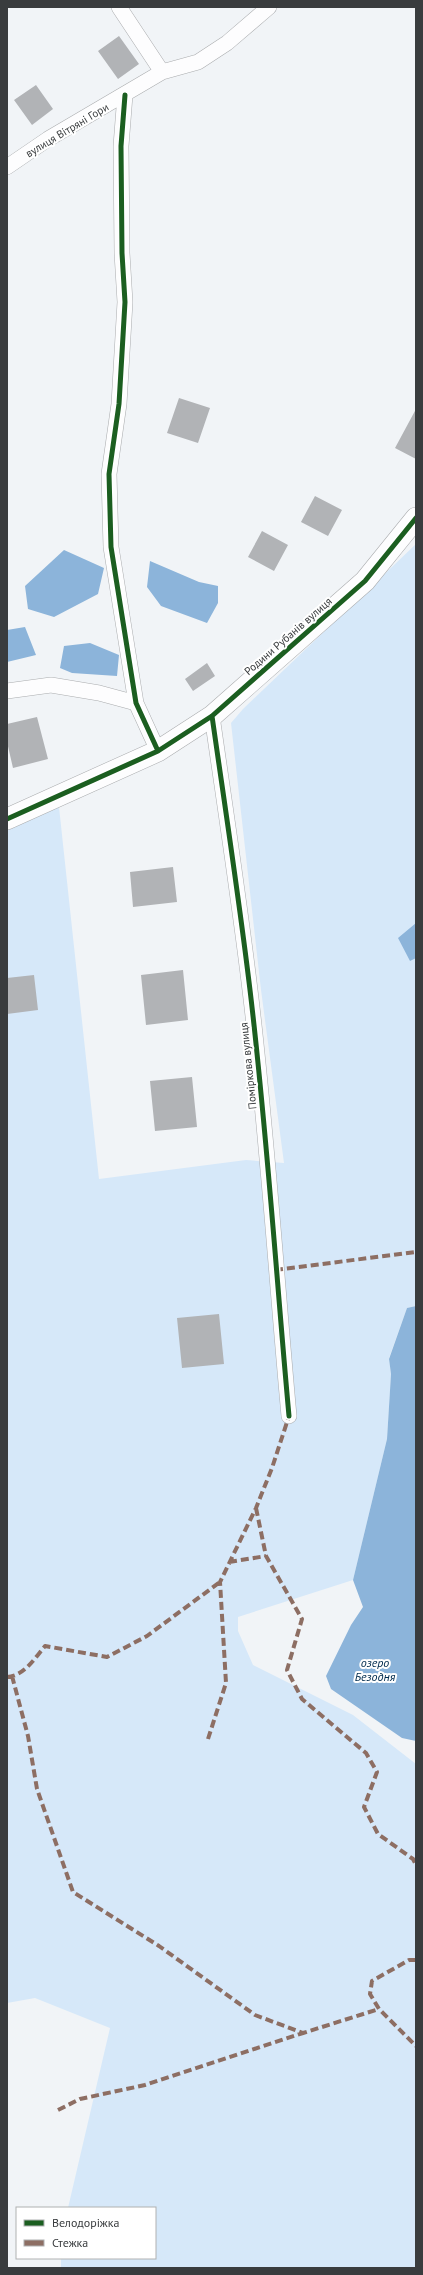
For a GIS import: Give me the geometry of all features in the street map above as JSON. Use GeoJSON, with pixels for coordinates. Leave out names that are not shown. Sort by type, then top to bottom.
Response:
{"type":"FeatureCollection","features":[{"type":"Feature","properties":{"kind":"street"},"geometry":{"type":"LineString","coordinates":[[119,7],[162,72]]}},
{"type":"Feature","properties":{"kind":"street","name":"вулиця Вітряні Гори"},"geometry":{"type":"LineString","coordinates":[[7,167],[48,139],[162,72],[198,62],[227,43],[269,7]]}},
{"type":"Feature","properties":{"kind":"street"},"geometry":{"type":"LineString","coordinates":[[125,95],[120,146],[122,253],[125,302],[119,404],[109,474],[111,547],[136,703],[158,751]]}},
{"type":"Feature","properties":{"kind":"street","name":"Родини Рубанів вулиця"},"geometry":{"type":"LineString","coordinates":[[7,819],[158,751],[212,716],[365,581],[416,518]]}},
{"type":"Feature","properties":{"kind":"street"},"geometry":{"type":"LineString","coordinates":[[7,691],[51,685],[99,693],[136,703]]}},
{"type":"Feature","properties":{"kind":"street","name":"Поміркова вулиця"},"geometry":{"type":"LineString","coordinates":[[212,716],[250,989],[270,1182],[275,1270],[289,1416]]}},
{"type":"Feature","properties":{"kind":"shaded area"},"geometry":{"type":"Polygon","coordinates":[[[416,544],[416,1306],[407,1308],[389,1358],[391,1374],[387,1439],[353,1580],[238,1617],[238,1631],[253,1665],[353,1715],[416,1764],[416,2268],[61,2268],[61,2259],[156,2259],[156,2207],[68,2207],[110,2028],[35,1998],[7,2003],[7,825],[59,807],[99,1179],[246,1160],[284,1163],[261,990],[231,723],[243,709],[416,544]]]}},
{"type":"Feature","properties":{"kind":"water"},"geometry":{"type":"Polygon","coordinates":[[[64,550],[104,568],[98,594],[54,617],[28,609],[25,586],[64,550]]]}},
{"type":"Feature","properties":{"kind":"water"},"geometry":{"type":"Polygon","coordinates":[[[150,561],[199,582],[218,586],[218,603],[207,623],[161,606],[147,587],[150,561]]]}},
{"type":"Feature","properties":{"kind":"water"},"geometry":{"type":"Polygon","coordinates":[[[25,627],[36,655],[7,662],[7,630],[25,627]]]}},
{"type":"Feature","properties":{"kind":"water"},"geometry":{"type":"Polygon","coordinates":[[[90,643],[119,655],[117,676],[72,673],[60,668],[64,646],[90,643]]]}},
{"type":"Feature","properties":{"kind":"water"},"geometry":{"type":"Polygon","coordinates":[[[416,923],[416,958],[410,961],[398,938],[416,923]]]}},
{"type":"Feature","properties":{"kind":"water","name":"озеро Безодня"},"geometry":{"type":"Polygon","coordinates":[[[416,1306],[416,1741],[402,1738],[331,1689],[326,1676],[351,1625],[363,1607],[353,1580],[387,1439],[391,1374],[389,1359],[407,1308],[416,1306]]]}},
{"type":"Feature","properties":{"kind":"building"},"geometry":{"type":"Polygon","coordinates":[[[119,36],[139,64],[118,79],[98,51],[119,36]]]}},
{"type":"Feature","properties":{"kind":"building"},"geometry":{"type":"Polygon","coordinates":[[[36,85],[53,109],[32,125],[14,100],[36,85]]]}},
{"type":"Feature","properties":{"kind":"building"},"geometry":{"type":"Polygon","coordinates":[[[179,398],[210,408],[198,443],[167,433],[179,398]]]}},
{"type":"Feature","properties":{"kind":"building"},"geometry":{"type":"Polygon","coordinates":[[[416,409],[416,459],[395,448],[416,409]]]}},
{"type":"Feature","properties":{"kind":"building"},"geometry":{"type":"Polygon","coordinates":[[[315,496],[342,510],[328,536],[301,522],[315,496]]]}},
{"type":"Feature","properties":{"kind":"building"},"geometry":{"type":"Polygon","coordinates":[[[262,531],[288,545],[274,571],[248,557],[262,531]]]}},
{"type":"Feature","properties":{"kind":"building"},"geometry":{"type":"Polygon","coordinates":[[[207,663],[215,676],[193,691],[185,679],[207,663]]]}},
{"type":"Feature","properties":{"kind":"building"},"geometry":{"type":"Polygon","coordinates":[[[37,717],[48,759],[13,768],[7,742],[7,724],[37,717]]]}},
{"type":"Feature","properties":{"kind":"building"},"geometry":{"type":"Polygon","coordinates":[[[173,867],[177,902],[133,907],[130,872],[173,867]]]}},
{"type":"Feature","properties":{"kind":"building"},"geometry":{"type":"Polygon","coordinates":[[[183,970],[188,1020],[146,1025],[141,975],[183,970]]]}},
{"type":"Feature","properties":{"kind":"building"},"geometry":{"type":"Polygon","coordinates":[[[34,975],[38,1010],[7,1014],[7,978],[34,975]]]}},
{"type":"Feature","properties":{"kind":"building"},"geometry":{"type":"Polygon","coordinates":[[[192,1077],[197,1127],[155,1131],[150,1081],[192,1077]]]}},
{"type":"Feature","properties":{"kind":"building"},"geometry":{"type":"Polygon","coordinates":[[[219,1314],[224,1364],[182,1368],[177,1318],[219,1314]]]}},
{"type":"Feature","properties":{"kind":"marked path"},"geometry":{"type":"LineString","coordinates":[[275,1270],[416,1252]]}},
{"type":"Feature","properties":{"kind":"marked path"},"geometry":{"type":"LineString","coordinates":[[208,1739],[226,1683],[220,1582],[256,1508],[272,1468],[289,1416]]}},
{"type":"Feature","properties":{"kind":"marked path"},"geometry":{"type":"LineString","coordinates":[[256,1508],[266,1556],[302,1619],[287,1670],[302,1699],[366,1753],[377,1772],[364,1807],[378,1834],[413,1859],[416,1865]]}},
{"type":"Feature","properties":{"kind":"marked path"},"geometry":{"type":"LineString","coordinates":[[229,1562],[266,1556]]}},
{"type":"Feature","properties":{"kind":"marked path"},"geometry":{"type":"LineString","coordinates":[[7,1677],[13,1676],[24,1670],[45,1646],[107,1657],[147,1636],[220,1582]]}},
{"type":"Feature","properties":{"kind":"marked path"},"geometry":{"type":"LineString","coordinates":[[12,1676],[28,1736],[37,1789],[73,1892],[159,1946],[255,2015],[303,2033],[379,2009]]}},
{"type":"Feature","properties":{"kind":"marked path"},"geometry":{"type":"LineString","coordinates":[[416,1960],[409,1960],[372,1981],[370,1994],[379,2009],[416,2046]]}},
{"type":"Feature","properties":{"kind":"marked path"},"geometry":{"type":"LineString","coordinates":[[58,2110],[80,2099],[145,2085],[303,2033]]}},
{"type":"Feature","properties":{"kind":"cycle path"},"geometry":{"type":"LineString","coordinates":[[125,95],[121,146],[122,253],[125,302],[119,404],[109,474],[111,547],[136,703],[158,751]]}},
{"type":"Feature","properties":{"kind":"cycle path"},"geometry":{"type":"LineString","coordinates":[[7,819],[158,751],[212,716],[365,581],[416,518]]}},
{"type":"Feature","properties":{"kind":"cycle path"},"geometry":{"type":"LineString","coordinates":[[212,716],[241,921],[256,1043],[289,1416]]}}]}
